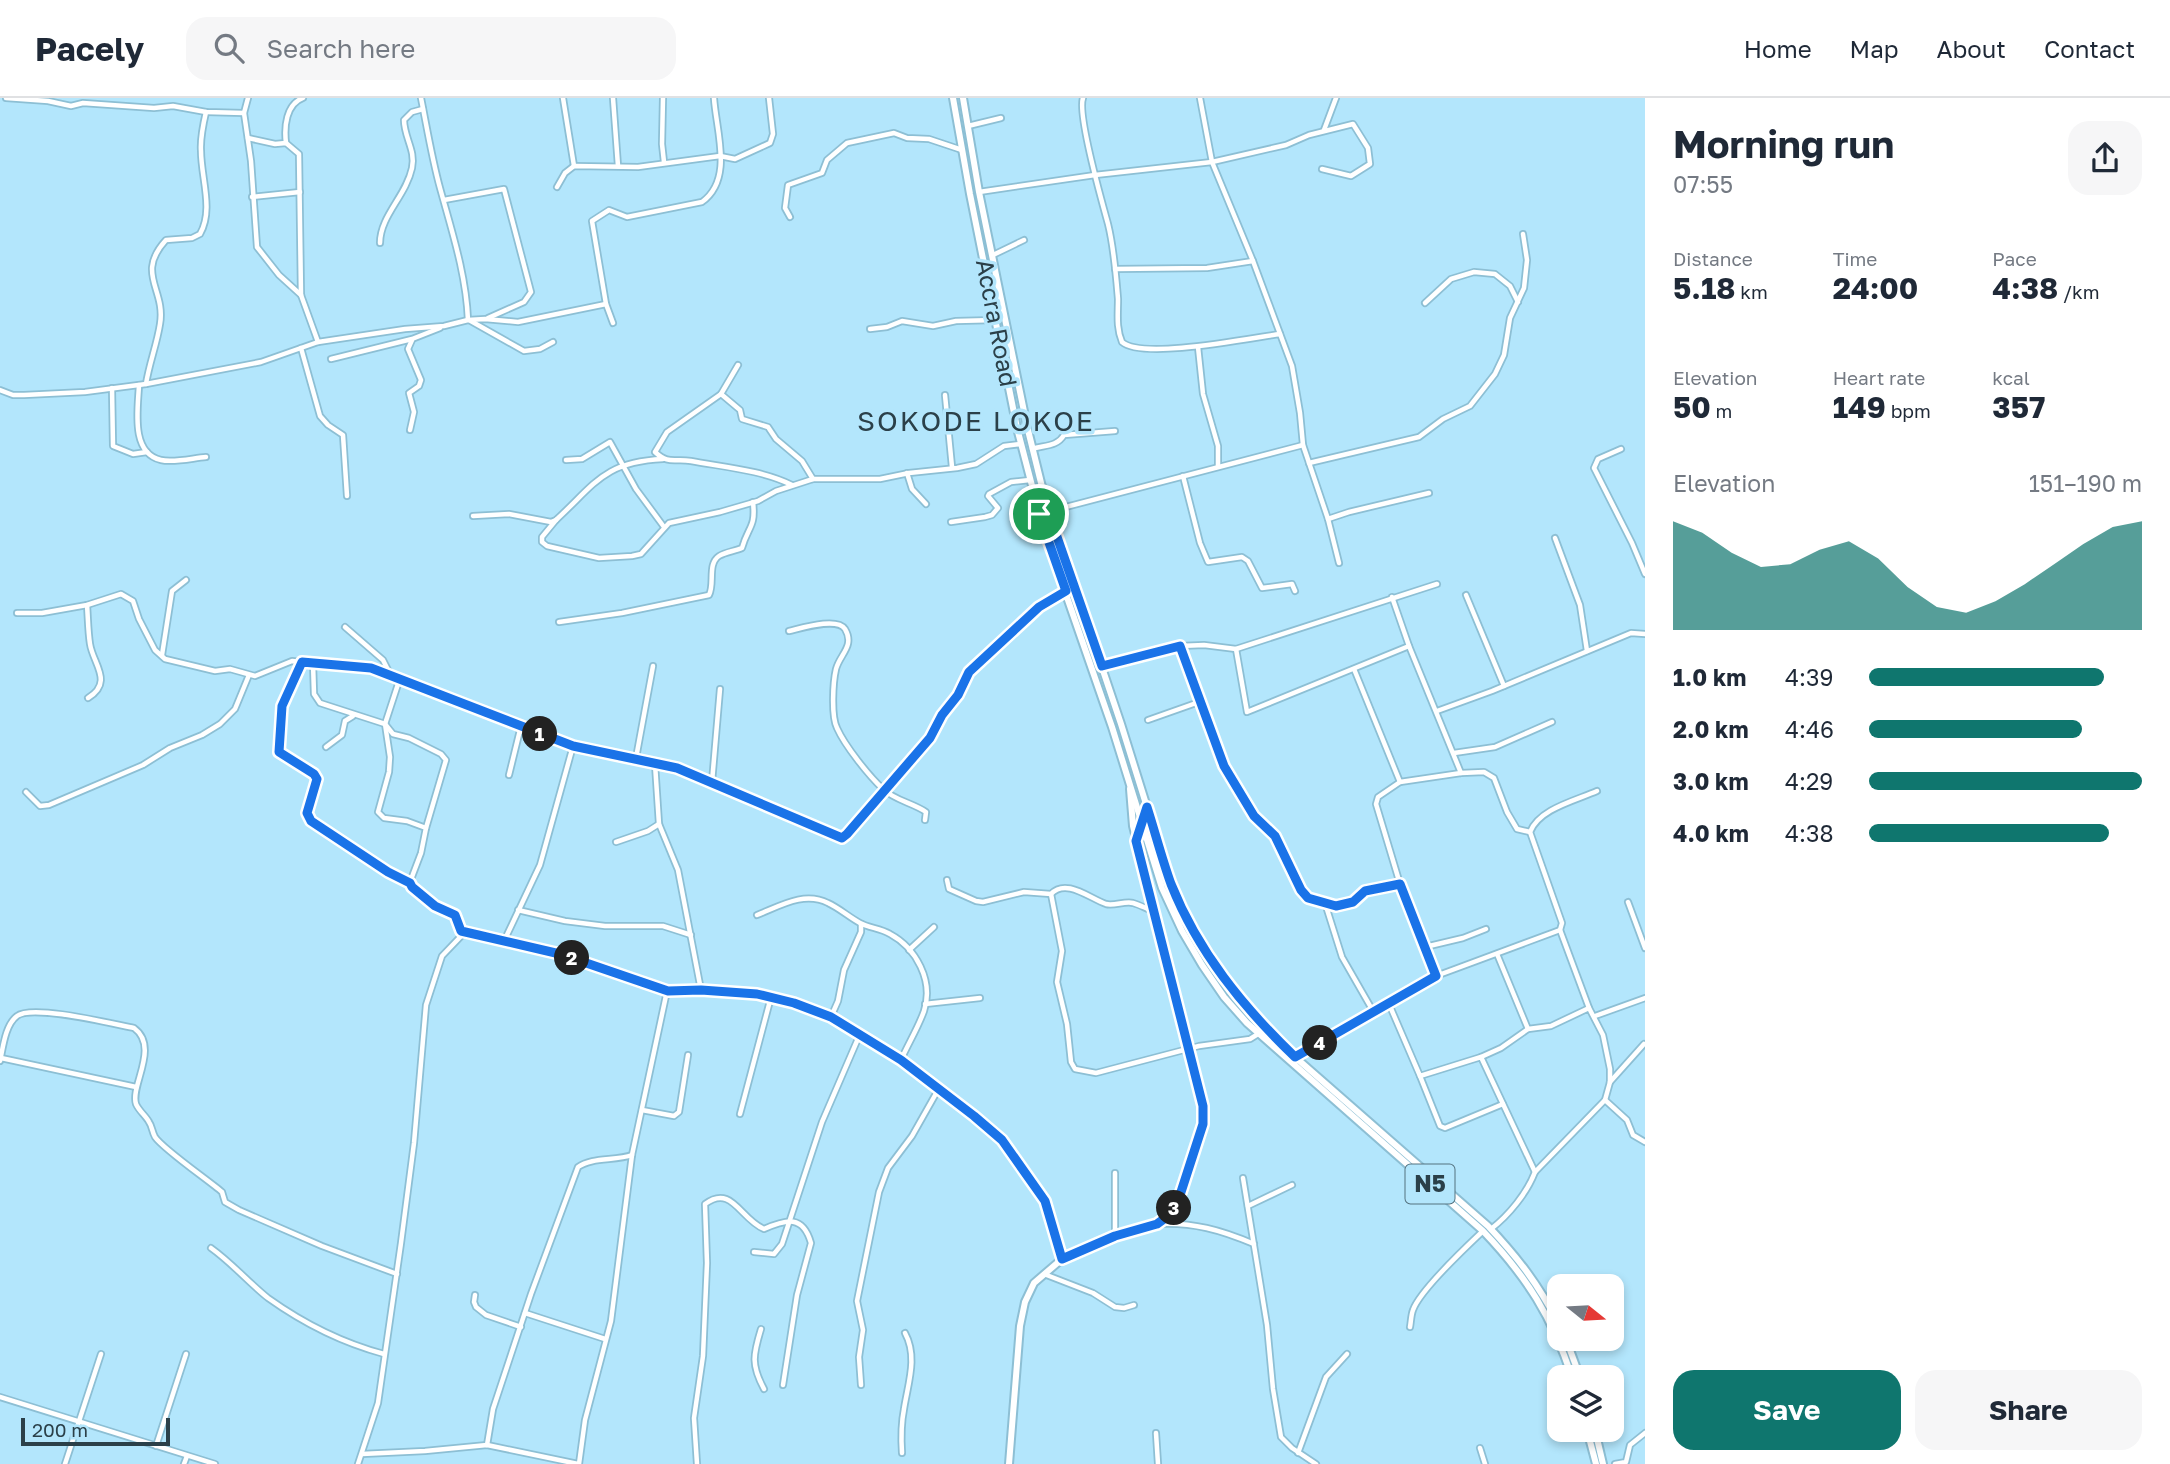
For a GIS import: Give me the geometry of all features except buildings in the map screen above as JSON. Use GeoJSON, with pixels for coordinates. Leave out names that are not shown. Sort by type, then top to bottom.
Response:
{"type":"FeatureCollection","features":[{"type":"Feature","properties":{"kind":"main road","name":"Accra Road"},"geometry":{"type":"LineString","coordinates":[[953,98],[1021,444],[1039,514],[1131,786],[1162,888],[1182,931],[1224,997],[1258,1034],[1483,1231],[1521,1272],[1563,1349],[1568,1365]]}},
{"type":"Feature","properties":{"kind":"main road","name":"Accra Road"},"geometry":{"type":"LineString","coordinates":[[963,98],[979,192],[1032,449],[1048,511],[1102,666],[1171,884],[1191,926],[1232,991],[1295,1057],[1491,1228],[1526,1268],[1547,1304]]}},
{"type":"Feature","properties":{"kind":"main road"},"geometry":{"type":"LineString","coordinates":[[1009,1464],[1020,1326],[1025,1303],[1034,1283],[1062,1259],[1115,1236],[1157,1224],[1172,1210],[1181,1192],[1203,1124],[1203,1106],[1136,841],[1130,810],[1131,786]]}},
{"type":"Feature","properties":{"kind":"main road"},"geometry":{"type":"LineString","coordinates":[[1136,841],[1147,807]]}},
{"type":"Feature","properties":{"kind":"main road"},"geometry":{"type":"LineString","coordinates":[[1180,1223],[1181,1192]]}},
{"type":"Feature","properties":{"kind":"main road"},"geometry":{"type":"LineString","coordinates":[[1590,1442],[1595,1464]]}},
{"type":"Feature","properties":{"kind":"main road"},"geometry":{"type":"LineString","coordinates":[[1598,1442],[1603,1464]]}},
{"type":"Feature","properties":{"kind":"street"},"geometry":{"type":"LineString","coordinates":[[6,98],[48,101],[71,106],[83,103],[154,108],[173,106],[206,113],[244,113]]}},
{"type":"Feature","properties":{"kind":"street"},"geometry":{"type":"LineString","coordinates":[[125,106],[126,98]]}},
{"type":"Feature","properties":{"kind":"street"},"geometry":{"type":"LineString","coordinates":[[173,106],[174,98]]}},
{"type":"Feature","properties":{"kind":"street"},"geometry":{"type":"LineString","coordinates":[[248,98],[244,113],[257,247],[279,275],[301,295]]}},
{"type":"Feature","properties":{"kind":"street"},"geometry":{"type":"LineString","coordinates":[[286,143],[290,108],[295,100],[303,98]]}},
{"type":"Feature","properties":{"kind":"street"},"geometry":{"type":"LineString","coordinates":[[421,98],[467,292],[468,320]]}},
{"type":"Feature","properties":{"kind":"street"},"geometry":{"type":"LineString","coordinates":[[563,98],[574,166]]}},
{"type":"Feature","properties":{"kind":"street"},"geometry":{"type":"LineString","coordinates":[[613,98],[618,166]]}},
{"type":"Feature","properties":{"kind":"street"},"geometry":{"type":"LineString","coordinates":[[663,98],[664,162]]}},
{"type":"Feature","properties":{"kind":"street"},"geometry":{"type":"LineString","coordinates":[[613,323],[606,304],[593,219],[609,210],[628,217],[702,202],[713,192],[721,176],[714,98]]}},
{"type":"Feature","properties":{"kind":"street"},"geometry":{"type":"LineString","coordinates":[[557,187],[565,173],[574,166],[638,167],[720,156],[739,159],[770,143],[773,134],[769,98]]}},
{"type":"Feature","properties":{"kind":"street"},"geometry":{"type":"LineString","coordinates":[[1083,98],[1082,110],[1109,228],[1115,268],[1118,333],[1125,345],[1136,349],[1198,347],[1280,334]]}},
{"type":"Feature","properties":{"kind":"street"},"geometry":{"type":"LineString","coordinates":[[1200,98],[1212,162],[1292,366],[1303,445],[1328,519],[1339,563]]}},
{"type":"Feature","properties":{"kind":"street"},"geometry":{"type":"LineString","coordinates":[[1323,131],[1336,98]]}},
{"type":"Feature","properties":{"kind":"street"},"geometry":{"type":"LineString","coordinates":[[380,243],[382,227],[403,194],[413,165],[404,120],[412,112],[423,109]]}},
{"type":"Feature","properties":{"kind":"street"},"geometry":{"type":"LineString","coordinates":[[146,384],[161,322],[152,259],[166,240],[192,238],[200,234],[204,227],[205,191],[201,149],[206,113]]}},
{"type":"Feature","properties":{"kind":"street"},"geometry":{"type":"LineString","coordinates":[[968,126],[1001,118]]}},
{"type":"Feature","properties":{"kind":"street"},"geometry":{"type":"LineString","coordinates":[[979,192],[1212,162],[1286,145],[1323,131],[1353,124],[1368,148],[1370,164],[1351,176],[1322,169]]}},
{"type":"Feature","properties":{"kind":"street"},"geometry":{"type":"LineString","coordinates":[[790,217],[785,208],[788,186],[822,173],[827,160],[847,143],[894,133],[906,138],[929,139],[962,150]]}},
{"type":"Feature","properties":{"kind":"street"},"geometry":{"type":"LineString","coordinates":[[248,138],[275,144],[286,143],[299,154],[301,295],[318,342]]}},
{"type":"Feature","properties":{"kind":"street"},"geometry":{"type":"LineString","coordinates":[[444,200],[504,189],[531,292],[524,302],[485,319]]}},
{"type":"Feature","properties":{"kind":"street"},"geometry":{"type":"LineString","coordinates":[[252,197],[300,192]]}},
{"type":"Feature","properties":{"kind":"street"},"geometry":{"type":"LineString","coordinates":[[1309,463],[1419,437],[1443,419],[1470,406],[1495,374],[1504,355],[1510,318],[1519,302],[1527,273],[1523,234]]}},
{"type":"Feature","properties":{"kind":"street"},"geometry":{"type":"LineString","coordinates":[[993,255],[1024,240]]}},
{"type":"Feature","properties":{"kind":"street"},"geometry":{"type":"LineString","coordinates":[[1115,268],[1207,268],[1253,261]]}},
{"type":"Feature","properties":{"kind":"street"},"geometry":{"type":"LineString","coordinates":[[1425,303],[1451,279],[1474,272],[1495,274],[1510,286],[1519,302]]}},
{"type":"Feature","properties":{"kind":"street"},"geometry":{"type":"LineString","coordinates":[[331,359],[412,339],[468,320],[518,322],[606,304]]}},
{"type":"Feature","properties":{"kind":"street"},"geometry":{"type":"LineString","coordinates":[[468,320],[524,351],[540,349],[553,342]]}},
{"type":"Feature","properties":{"kind":"street"},"geometry":{"type":"LineString","coordinates":[[870,329],[887,327],[902,321],[933,326],[956,321],[996,320]]}},
{"type":"Feature","properties":{"kind":"street"},"geometry":{"type":"LineString","coordinates":[[0,390],[24,396],[146,384],[261,362],[318,342],[427,326],[444,326]]}},
{"type":"Feature","properties":{"kind":"street"},"geometry":{"type":"LineString","coordinates":[[410,430],[414,412],[409,393],[419,386],[421,380],[408,349],[412,339]]}},
{"type":"Feature","properties":{"kind":"street"},"geometry":{"type":"LineString","coordinates":[[1198,347],[1203,394],[1218,446],[1218,466]]}},
{"type":"Feature","properties":{"kind":"street"},"geometry":{"type":"LineString","coordinates":[[301,348],[320,416],[344,435],[347,496]]}},
{"type":"Feature","properties":{"kind":"street"},"geometry":{"type":"LineString","coordinates":[[664,459],[655,450],[663,437],[721,394],[738,365]]}},
{"type":"Feature","properties":{"kind":"street"},"geometry":{"type":"LineString","coordinates":[[139,385],[138,434],[147,452],[164,461],[206,457]]}},
{"type":"Feature","properties":{"kind":"street"},"geometry":{"type":"LineString","coordinates":[[112,388],[113,446],[133,454],[147,452]]}},
{"type":"Feature","properties":{"kind":"street"},"geometry":{"type":"LineString","coordinates":[[721,394],[740,410],[742,419],[768,427],[776,439],[802,461],[813,478]]}},
{"type":"Feature","properties":{"kind":"street"},"geometry":{"type":"LineString","coordinates":[[945,395],[952,467]]}},
{"type":"Feature","properties":{"kind":"street"},"geometry":{"type":"LineString","coordinates":[[1032,449],[1053,445],[1061,441],[1064,435],[1073,433],[1115,431]]}},
{"type":"Feature","properties":{"kind":"street"},"geometry":{"type":"LineString","coordinates":[[566,460],[582,459],[609,441],[645,502],[664,527]]}},
{"type":"Feature","properties":{"kind":"street"},"geometry":{"type":"LineString","coordinates":[[793,485],[754,473],[691,461],[638,460],[614,468],[586,490],[541,537],[542,542],[547,546],[599,558],[623,558],[641,554],[669,523],[753,502],[813,478],[880,480],[976,464],[996,449],[1021,444]]}},
{"type":"Feature","properties":{"kind":"street"},"geometry":{"type":"LineString","coordinates":[[1039,514],[1303,445]]}},
{"type":"Feature","properties":{"kind":"street"},"geometry":{"type":"LineString","coordinates":[[1621,449],[1598,459],[1594,468],[1632,542],[1645,574]]}},
{"type":"Feature","properties":{"kind":"street"},"geometry":{"type":"LineString","coordinates":[[907,474],[912,489],[926,504]]}},
{"type":"Feature","properties":{"kind":"street"},"geometry":{"type":"LineString","coordinates":[[1184,476],[1200,543],[1208,562],[1242,557],[1248,561],[1262,588],[1292,584],[1295,591]]}},
{"type":"Feature","properties":{"kind":"street"},"geometry":{"type":"LineString","coordinates":[[951,522],[992,515],[998,508],[989,494],[1010,482],[1030,480]]}},
{"type":"Feature","properties":{"kind":"street"},"geometry":{"type":"LineString","coordinates":[[1328,519],[1429,493]]}},
{"type":"Feature","properties":{"kind":"street"},"geometry":{"type":"LineString","coordinates":[[559,622],[709,596],[718,556],[742,548],[752,528],[755,518],[753,502]]}},
{"type":"Feature","properties":{"kind":"street"},"geometry":{"type":"LineString","coordinates":[[473,516],[509,514],[546,522],[556,520]]}},
{"type":"Feature","properties":{"kind":"street"},"geometry":{"type":"LineString","coordinates":[[1555,538],[1580,605],[1587,652]]}},
{"type":"Feature","properties":{"kind":"street"},"geometry":{"type":"LineString","coordinates":[[161,656],[172,591],[186,580]]}},
{"type":"Feature","properties":{"kind":"street"},"geometry":{"type":"LineString","coordinates":[[1102,666],[1180,646],[1204,645],[1236,649],[1437,584]]}},
{"type":"Feature","properties":{"kind":"street"},"geometry":{"type":"LineString","coordinates":[[17,613],[42,613],[87,605],[121,594],[133,601],[139,619],[161,656],[207,669],[230,669],[249,675],[260,675],[292,661],[371,668],[573,746],[677,768],[842,838],[930,738],[942,715],[958,695],[969,672],[1039,607],[1076,588]]}},
{"type":"Feature","properties":{"kind":"street"},"geometry":{"type":"LineString","coordinates":[[1466,595],[1504,686]]}},
{"type":"Feature","properties":{"kind":"street"},"geometry":{"type":"LineString","coordinates":[[1392,597],[1461,773]]}},
{"type":"Feature","properties":{"kind":"street"},"geometry":{"type":"LineString","coordinates":[[87,605],[89,643],[100,671],[96,692],[88,698]]}},
{"type":"Feature","properties":{"kind":"street"},"geometry":{"type":"LineString","coordinates":[[789,631],[839,623],[844,627],[849,638],[847,651],[836,670],[837,729],[884,791],[926,812],[925,820]]}},
{"type":"Feature","properties":{"kind":"street"},"geometry":{"type":"LineString","coordinates":[[345,627],[383,660],[390,674]]}},
{"type":"Feature","properties":{"kind":"street"},"geometry":{"type":"LineString","coordinates":[[1437,711],[1631,633],[1645,634]]}},
{"type":"Feature","properties":{"kind":"street"},"geometry":{"type":"LineString","coordinates":[[1180,646],[1224,766],[1254,816],[1275,836],[1301,890],[1308,898],[1336,906],[1353,902],[1365,891],[1400,884]]}},
{"type":"Feature","properties":{"kind":"street"},"geometry":{"type":"LineString","coordinates":[[1236,649],[1247,712],[1409,646]]}},
{"type":"Feature","properties":{"kind":"street"},"geometry":{"type":"LineString","coordinates":[[302,662],[282,706],[278,741],[279,752],[314,774],[317,779],[307,813],[311,821],[388,872],[410,883],[435,906],[455,915],[461,931],[560,954],[668,991],[701,990],[771,996],[831,1017],[901,1060],[1002,1140],[1045,1201],[1062,1259]]}},
{"type":"Feature","properties":{"kind":"street"},"geometry":{"type":"LineString","coordinates":[[313,663],[314,694],[320,703],[385,724],[393,734],[409,738],[441,754],[446,760],[425,828],[421,853],[410,883]]}},
{"type":"Feature","properties":{"kind":"street"},"geometry":{"type":"LineString","coordinates":[[635,758],[653,666]]}},
{"type":"Feature","properties":{"kind":"street"},"geometry":{"type":"LineString","coordinates":[[1354,669],[1400,782]]}},
{"type":"Feature","properties":{"kind":"street"},"geometry":{"type":"LineString","coordinates":[[26,792],[40,806],[49,806],[143,765],[170,748],[202,735],[220,724],[235,709],[249,675]]}},
{"type":"Feature","properties":{"kind":"street"},"geometry":{"type":"LineString","coordinates":[[400,678],[385,724],[389,765],[378,812],[384,818],[407,821],[425,828]]}},
{"type":"Feature","properties":{"kind":"street"},"geometry":{"type":"LineString","coordinates":[[712,782],[720,688]]}},
{"type":"Feature","properties":{"kind":"street"},"geometry":{"type":"LineString","coordinates":[[1148,720],[1199,702]]}},
{"type":"Feature","properties":{"kind":"street"},"geometry":{"type":"LineString","coordinates":[[326,747],[342,735],[345,721],[353,715]]}},
{"type":"Feature","properties":{"kind":"street"},"geometry":{"type":"LineString","coordinates":[[1454,753],[1495,747],[1552,722]]}},
{"type":"Feature","properties":{"kind":"street"},"geometry":{"type":"LineString","coordinates":[[509,775],[521,726]]}},
{"type":"Feature","properties":{"kind":"street"},"geometry":{"type":"LineString","coordinates":[[505,940],[540,865],[573,746]]}},
{"type":"Feature","properties":{"kind":"street"},"geometry":{"type":"LineString","coordinates":[[655,764],[659,824],[678,870],[701,990]]}},
{"type":"Feature","properties":{"kind":"street"},"geometry":{"type":"LineString","coordinates":[[1436,976],[1400,884],[1376,804],[1378,797],[1400,782],[1461,773],[1490,774],[1517,829],[1530,832]]}},
{"type":"Feature","properties":{"kind":"street"},"geometry":{"type":"LineString","coordinates":[[1491,1228],[1521,1196],[1535,1172],[1605,1100],[1610,1082],[1603,1035],[1589,1008],[1560,930],[1562,923],[1530,832],[1534,822],[1542,816],[1597,791]]}},
{"type":"Feature","properties":{"kind":"street"},"geometry":{"type":"LineString","coordinates":[[615,842],[648,831],[659,824]]}},
{"type":"Feature","properties":{"kind":"street"},"geometry":{"type":"LineString","coordinates":[[947,880],[949,889],[976,901],[983,902],[1024,892],[1051,894],[1057,888],[1066,887],[1107,904],[1131,902],[1153,911]]}},
{"type":"Feature","properties":{"kind":"street"},"geometry":{"type":"LineString","coordinates":[[1051,894],[1062,951],[1057,982],[1071,1062],[1075,1069],[1096,1073],[1199,1046],[1250,1039],[1258,1034]]}},
{"type":"Feature","properties":{"kind":"street"},"geometry":{"type":"LineString","coordinates":[[757,915],[789,902],[814,897],[862,924],[891,934],[909,950],[923,971],[927,995],[901,1060]]}},
{"type":"Feature","properties":{"kind":"street"},"geometry":{"type":"LineString","coordinates":[[1325,902],[1342,957],[1373,1011]]}},
{"type":"Feature","properties":{"kind":"street"},"geometry":{"type":"LineString","coordinates":[[1628,902],[1645,948]]}},
{"type":"Feature","properties":{"kind":"street"},"geometry":{"type":"LineString","coordinates":[[518,910],[565,921],[605,926],[663,926],[691,934]]}},
{"type":"Feature","properties":{"kind":"street"},"geometry":{"type":"LineString","coordinates":[[831,1017],[838,1001],[844,970],[862,924]]}},
{"type":"Feature","properties":{"kind":"street"},"geometry":{"type":"LineString","coordinates":[[909,950],[934,927]]}},
{"type":"Feature","properties":{"kind":"street"},"geometry":{"type":"LineString","coordinates":[[1425,947],[1463,938],[1486,929]]}},
{"type":"Feature","properties":{"kind":"street"},"geometry":{"type":"LineString","coordinates":[[1295,1057],[1436,976],[1560,930]]}},
{"type":"Feature","properties":{"kind":"street"},"geometry":{"type":"LineString","coordinates":[[358,1464],[378,1403],[414,1143],[426,1005],[442,956],[466,932]]}},
{"type":"Feature","properties":{"kind":"street"},"geometry":{"type":"LineString","coordinates":[[1497,954],[1528,1029]]}},
{"type":"Feature","properties":{"kind":"street"},"geometry":{"type":"LineString","coordinates":[[362,1454],[487,1445],[579,1464],[585,1420],[611,1321],[632,1155],[668,991]]}},
{"type":"Feature","properties":{"kind":"street"},"geometry":{"type":"LineString","coordinates":[[740,1114],[771,996]]}},
{"type":"Feature","properties":{"kind":"street"},"geometry":{"type":"LineString","coordinates":[[925,1004],[980,998]]}},
{"type":"Feature","properties":{"kind":"street"},"geometry":{"type":"LineString","coordinates":[[1595,1016],[1645,998]]}},
{"type":"Feature","properties":{"kind":"street"},"geometry":{"type":"LineString","coordinates":[[1389,1004],[1440,1126],[1445,1128],[1503,1104]]}},
{"type":"Feature","properties":{"kind":"street"},"geometry":{"type":"LineString","coordinates":[[1420,1076],[1481,1057],[1501,1048],[1528,1029],[1551,1026],[1589,1008]]}},
{"type":"Feature","properties":{"kind":"street"},"geometry":{"type":"LineString","coordinates":[[136,1087],[0,1059],[8,1028],[23,1012],[69,1016],[138,1030],[145,1058],[142,1076],[136,1087],[136,1104],[149,1120],[155,1138],[222,1192],[225,1202],[322,1246],[397,1274]]}},
{"type":"Feature","properties":{"kind":"street"},"geometry":{"type":"LineString","coordinates":[[754,1252],[774,1254],[782,1244],[822,1122],[860,1034]]}},
{"type":"Feature","properties":{"kind":"street"},"geometry":{"type":"LineString","coordinates":[[1610,1082],[1644,1044]]}},
{"type":"Feature","properties":{"kind":"street"},"geometry":{"type":"LineString","coordinates":[[642,1110],[674,1116],[679,1112],[688,1055]]}},
{"type":"Feature","properties":{"kind":"street"},"geometry":{"type":"LineString","coordinates":[[1481,1057],[1535,1172]]}},
{"type":"Feature","properties":{"kind":"street"},"geometry":{"type":"LineString","coordinates":[[861,1385],[859,1357],[863,1330],[857,1301],[879,1192],[888,1168],[912,1136],[938,1090]]}},
{"type":"Feature","properties":{"kind":"street"},"geometry":{"type":"LineString","coordinates":[[1605,1100],[1627,1120],[1633,1135],[1645,1142]]}},
{"type":"Feature","properties":{"kind":"street"},"geometry":{"type":"LineString","coordinates":[[487,1445],[493,1409],[578,1167],[584,1163],[620,1160],[632,1155]]}},
{"type":"Feature","properties":{"kind":"street"},"geometry":{"type":"LineString","coordinates":[[1115,1173],[1115,1236]]}},
{"type":"Feature","properties":{"kind":"street"},"geometry":{"type":"LineString","coordinates":[[1243,1178],[1281,1437],[1298,1453],[1316,1464]]}},
{"type":"Feature","properties":{"kind":"street"},"geometry":{"type":"LineString","coordinates":[[1248,1206],[1292,1185]]}},
{"type":"Feature","properties":{"kind":"street"},"geometry":{"type":"LineString","coordinates":[[697,1464],[694,1418],[703,1356],[707,1263],[705,1204],[713,1198],[732,1200],[740,1213],[764,1229],[779,1222],[791,1221],[803,1225],[811,1243],[797,1296],[783,1385]]}},
{"type":"Feature","properties":{"kind":"street"},"geometry":{"type":"LineString","coordinates":[[1157,1224],[1180,1223],[1223,1231],[1254,1245]]}},
{"type":"Feature","properties":{"kind":"street"},"geometry":{"type":"LineString","coordinates":[[1410,1327],[1412,1311],[1418,1301],[1458,1254],[1483,1231]]}},
{"type":"Feature","properties":{"kind":"street"},"geometry":{"type":"LineString","coordinates":[[211,1248],[268,1297],[318,1329],[361,1348],[384,1354]]}},
{"type":"Feature","properties":{"kind":"street"},"geometry":{"type":"LineString","coordinates":[[1043,1273],[1093,1293],[1115,1307],[1134,1306]]}},
{"type":"Feature","properties":{"kind":"street"},"geometry":{"type":"LineString","coordinates":[[475,1294],[474,1302],[482,1313],[521,1327]]}},
{"type":"Feature","properties":{"kind":"street"},"geometry":{"type":"LineString","coordinates":[[525,1314],[605,1339]]}},
{"type":"Feature","properties":{"kind":"street"},"geometry":{"type":"LineString","coordinates":[[761,1329],[754,1362],[755,1374],[764,1389]]}},
{"type":"Feature","properties":{"kind":"street"},"geometry":{"type":"LineString","coordinates":[[902,1453],[901,1434],[912,1358],[910,1343],[905,1333]]}},
{"type":"Feature","properties":{"kind":"street"},"geometry":{"type":"LineString","coordinates":[[65,1464],[101,1354]]}},
{"type":"Feature","properties":{"kind":"street"},"geometry":{"type":"LineString","coordinates":[[156,1446],[186,1354]]}},
{"type":"Feature","properties":{"kind":"street"},"geometry":{"type":"LineString","coordinates":[[1298,1453],[1326,1377],[1347,1354]]}},
{"type":"Feature","properties":{"kind":"street"},"geometry":{"type":"LineString","coordinates":[[0,1397],[215,1464]]}},
{"type":"Feature","properties":{"kind":"street"},"geometry":{"type":"LineString","coordinates":[[1156,1433],[1158,1464]]}},
{"type":"Feature","properties":{"kind":"street"},"geometry":{"type":"LineString","coordinates":[[1615,1464],[1626,1462],[1630,1444],[1645,1433]]}},
{"type":"Feature","properties":{"kind":"street"},"geometry":{"type":"LineString","coordinates":[[1480,1448],[1485,1464]]}},
{"type":"Feature","properties":{"kind":"street"},"geometry":{"type":"LineString","coordinates":[[184,1464],[187,1455]]}},
{"type":"Feature","properties":{"kind":"district","name":"SOKODE LOKOE"},"geometry":{"type":"Point","coordinates":[976,421]}},
{"type":"Feature","properties":{"kind":"route"},"geometry":{"type":"LineString","coordinates":[[1048,511],[1102,666],[1180,646],[1224,766],[1254,816],[1275,836],[1301,890],[1315,902],[1336,906],[1353,902],[1365,891],[1400,884],[1436,976],[1295,1057],[1232,991],[1210,960],[1171,884],[1147,807],[1136,841],[1203,1106],[1203,1124],[1181,1192],[1168,1216],[1157,1224],[1115,1236],[1062,1259],[1045,1201],[1002,1140],[901,1060],[831,1017],[771,996],[701,990],[668,991],[560,954],[461,931],[455,915],[441,910],[410,883],[388,872],[311,821],[307,813],[317,779],[314,774],[279,752],[282,706],[302,662],[371,668],[573,746],[677,768],[842,838],[930,738],[942,715],[958,695],[969,672],[1039,607],[1066,591],[1039,514],[1048,511]]}}]}
